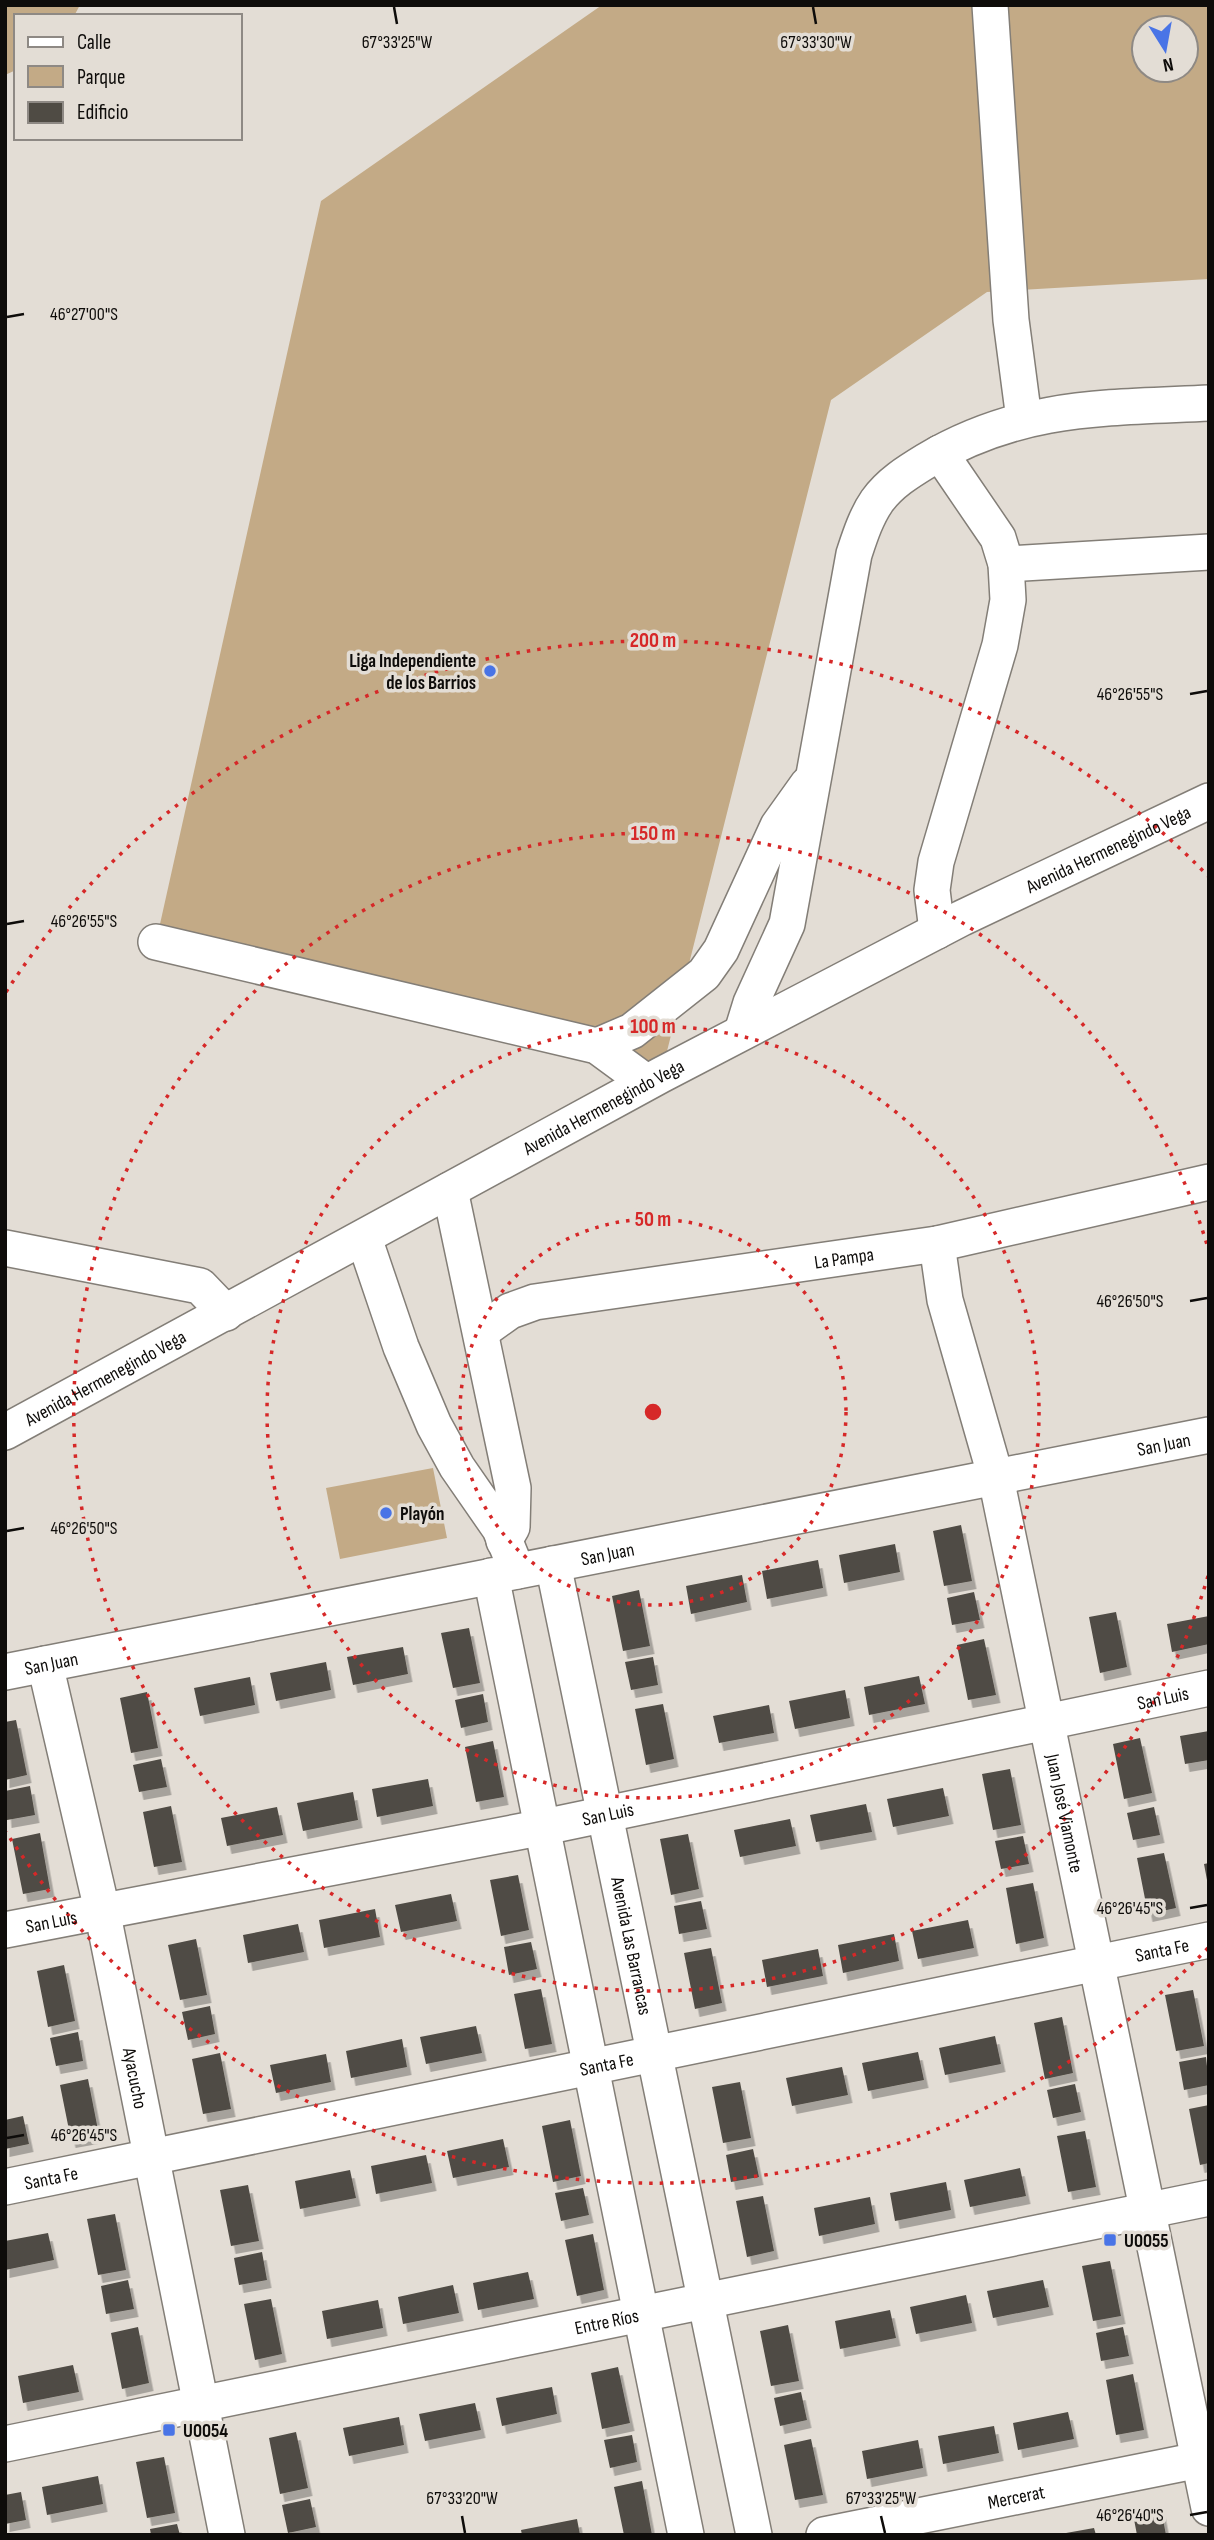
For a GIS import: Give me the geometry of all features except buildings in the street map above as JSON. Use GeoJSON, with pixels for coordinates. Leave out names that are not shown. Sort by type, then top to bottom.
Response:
{"type":"FeatureCollection","features":[{"type":"Feature","properties":{"kind":"street"},"geometry":{"type":"LineString","coordinates":[[990,5],[1011,320],[1024,419]]}},
{"type":"Feature","properties":{"kind":"street"},"geometry":{"type":"LineString","coordinates":[[743,1032],[751,1003],[787,924],[854,554],[862,530],[877,501],[897,479],[940,453],[1024,419],[1089,409],[1209,403]]}},
{"type":"Feature","properties":{"kind":"street"},"geometry":{"type":"LineString","coordinates":[[937,931],[932,890],[936,862],[1000,645],[1008,600],[1006,564],[998,538],[940,453]]}},
{"type":"Feature","properties":{"kind":"street"},"geometry":{"type":"LineString","coordinates":[[1006,564],[1209,552]]}},
{"type":"Feature","properties":{"kind":"street"},"geometry":{"type":"LineString","coordinates":[[597,1046],[632,1031],[704,974],[721,950],[778,826],[814,775]]}},
{"type":"Feature","properties":{"kind":"street","name":"Avenida Hermenegindo Vega"},"geometry":{"type":"LineString","coordinates":[[5,1432],[646,1082],[937,931],[1209,801]]}},
{"type":"Feature","properties":{"kind":"street"},"geometry":{"type":"LineString","coordinates":[[156,942],[597,1046],[646,1082]]}},
{"type":"Feature","properties":{"kind":"street","name":"La Pampa"},"geometry":{"type":"LineString","coordinates":[[482,1331],[510,1311],[535,1302],[937,1244],[1209,1182]]}},
{"type":"Feature","properties":{"kind":"street"},"geometry":{"type":"LineString","coordinates":[[450,1190],[482,1331],[513,1488],[512,1527],[504,1562]]}},
{"type":"Feature","properties":{"kind":"street"},"geometry":{"type":"LineString","coordinates":[[364,1238],[401,1347],[434,1426],[504,1562],[544,1827],[686,2535]]}},
{"type":"Feature","properties":{"kind":"street","name":"Juan José Viamonte"},"geometry":{"type":"LineString","coordinates":[[937,1244],[944,1300],[996,1478],[1148,2210],[1204,2459],[1209,2508]]}},
{"type":"Feature","properties":{"kind":"street"},"geometry":{"type":"LineString","coordinates":[[5,1248],[200,1286],[226,1313]]}},
{"type":"Feature","properties":{"kind":"street","name":"San Juan"},"geometry":{"type":"LineString","coordinates":[[5,1672],[504,1562],[553,1564],[1209,1434]]}},
{"type":"Feature","properties":{"kind":"street","name":"Avenida Las Barrancas"},"geometry":{"type":"LineString","coordinates":[[553,1564],[754,2535]]}},
{"type":"Feature","properties":{"kind":"street","name":"Ayacucho"},"geometry":{"type":"LineString","coordinates":[[45,1664],[102,1910],[227,2535]]}},
{"type":"Feature","properties":{"kind":"street","name":"San Luis"},"geometry":{"type":"LineString","coordinates":[[5,1930],[544,1827],[1209,1688]]}},
{"type":"Feature","properties":{"kind":"street","name":"Santa Fe"},"geometry":{"type":"LineString","coordinates":[[5,2187],[1209,1940]]}},
{"type":"Feature","properties":{"kind":"street","name":"Entre Ríos"},"geometry":{"type":"LineString","coordinates":[[5,2444],[1209,2198]]}},
{"type":"Feature","properties":{"kind":"street","name":"Mercerat"},"geometry":{"type":"LineString","coordinates":[[824,2535],[1204,2459]]}},
{"type":"Feature","properties":{"kind":"green space"},"geometry":{"type":"Polygon","coordinates":[[[5,5],[80,5],[75,14],[14,14],[14,71],[5,75],[5,5]]]}},
{"type":"Feature","properties":{"kind":"green space","name":"Liga Independiente de los Barrios"},"geometry":{"type":"Polygon","coordinates":[[[602,5],[1209,5],[1209,279],[987,292],[831,400],[661,1075],[621,1061],[156,942],[321,201],[602,5]]]}},
{"type":"Feature","properties":{"kind":"green space","name":"Playón"},"geometry":{"type":"Polygon","coordinates":[[[433,1468],[447,1538],[340,1559],[326,1488],[433,1468]]]}},
{"type":"Feature","properties":{"kind":"place","name":"Liga Independiente de los Barrios"},"geometry":{"type":"Point","coordinates":[490,671]}},
{"type":"Feature","properties":{"kind":"place","name":"Playón"},"geometry":{"type":"Point","coordinates":[386,1513]}},
{"type":"Feature","properties":{"kind":"place","name":"U0055"},"geometry":{"type":"Point","coordinates":[1110,2240]}},
{"type":"Feature","properties":{"kind":"place","name":"U0054"},"geometry":{"type":"Point","coordinates":[169,2430]}}]}
